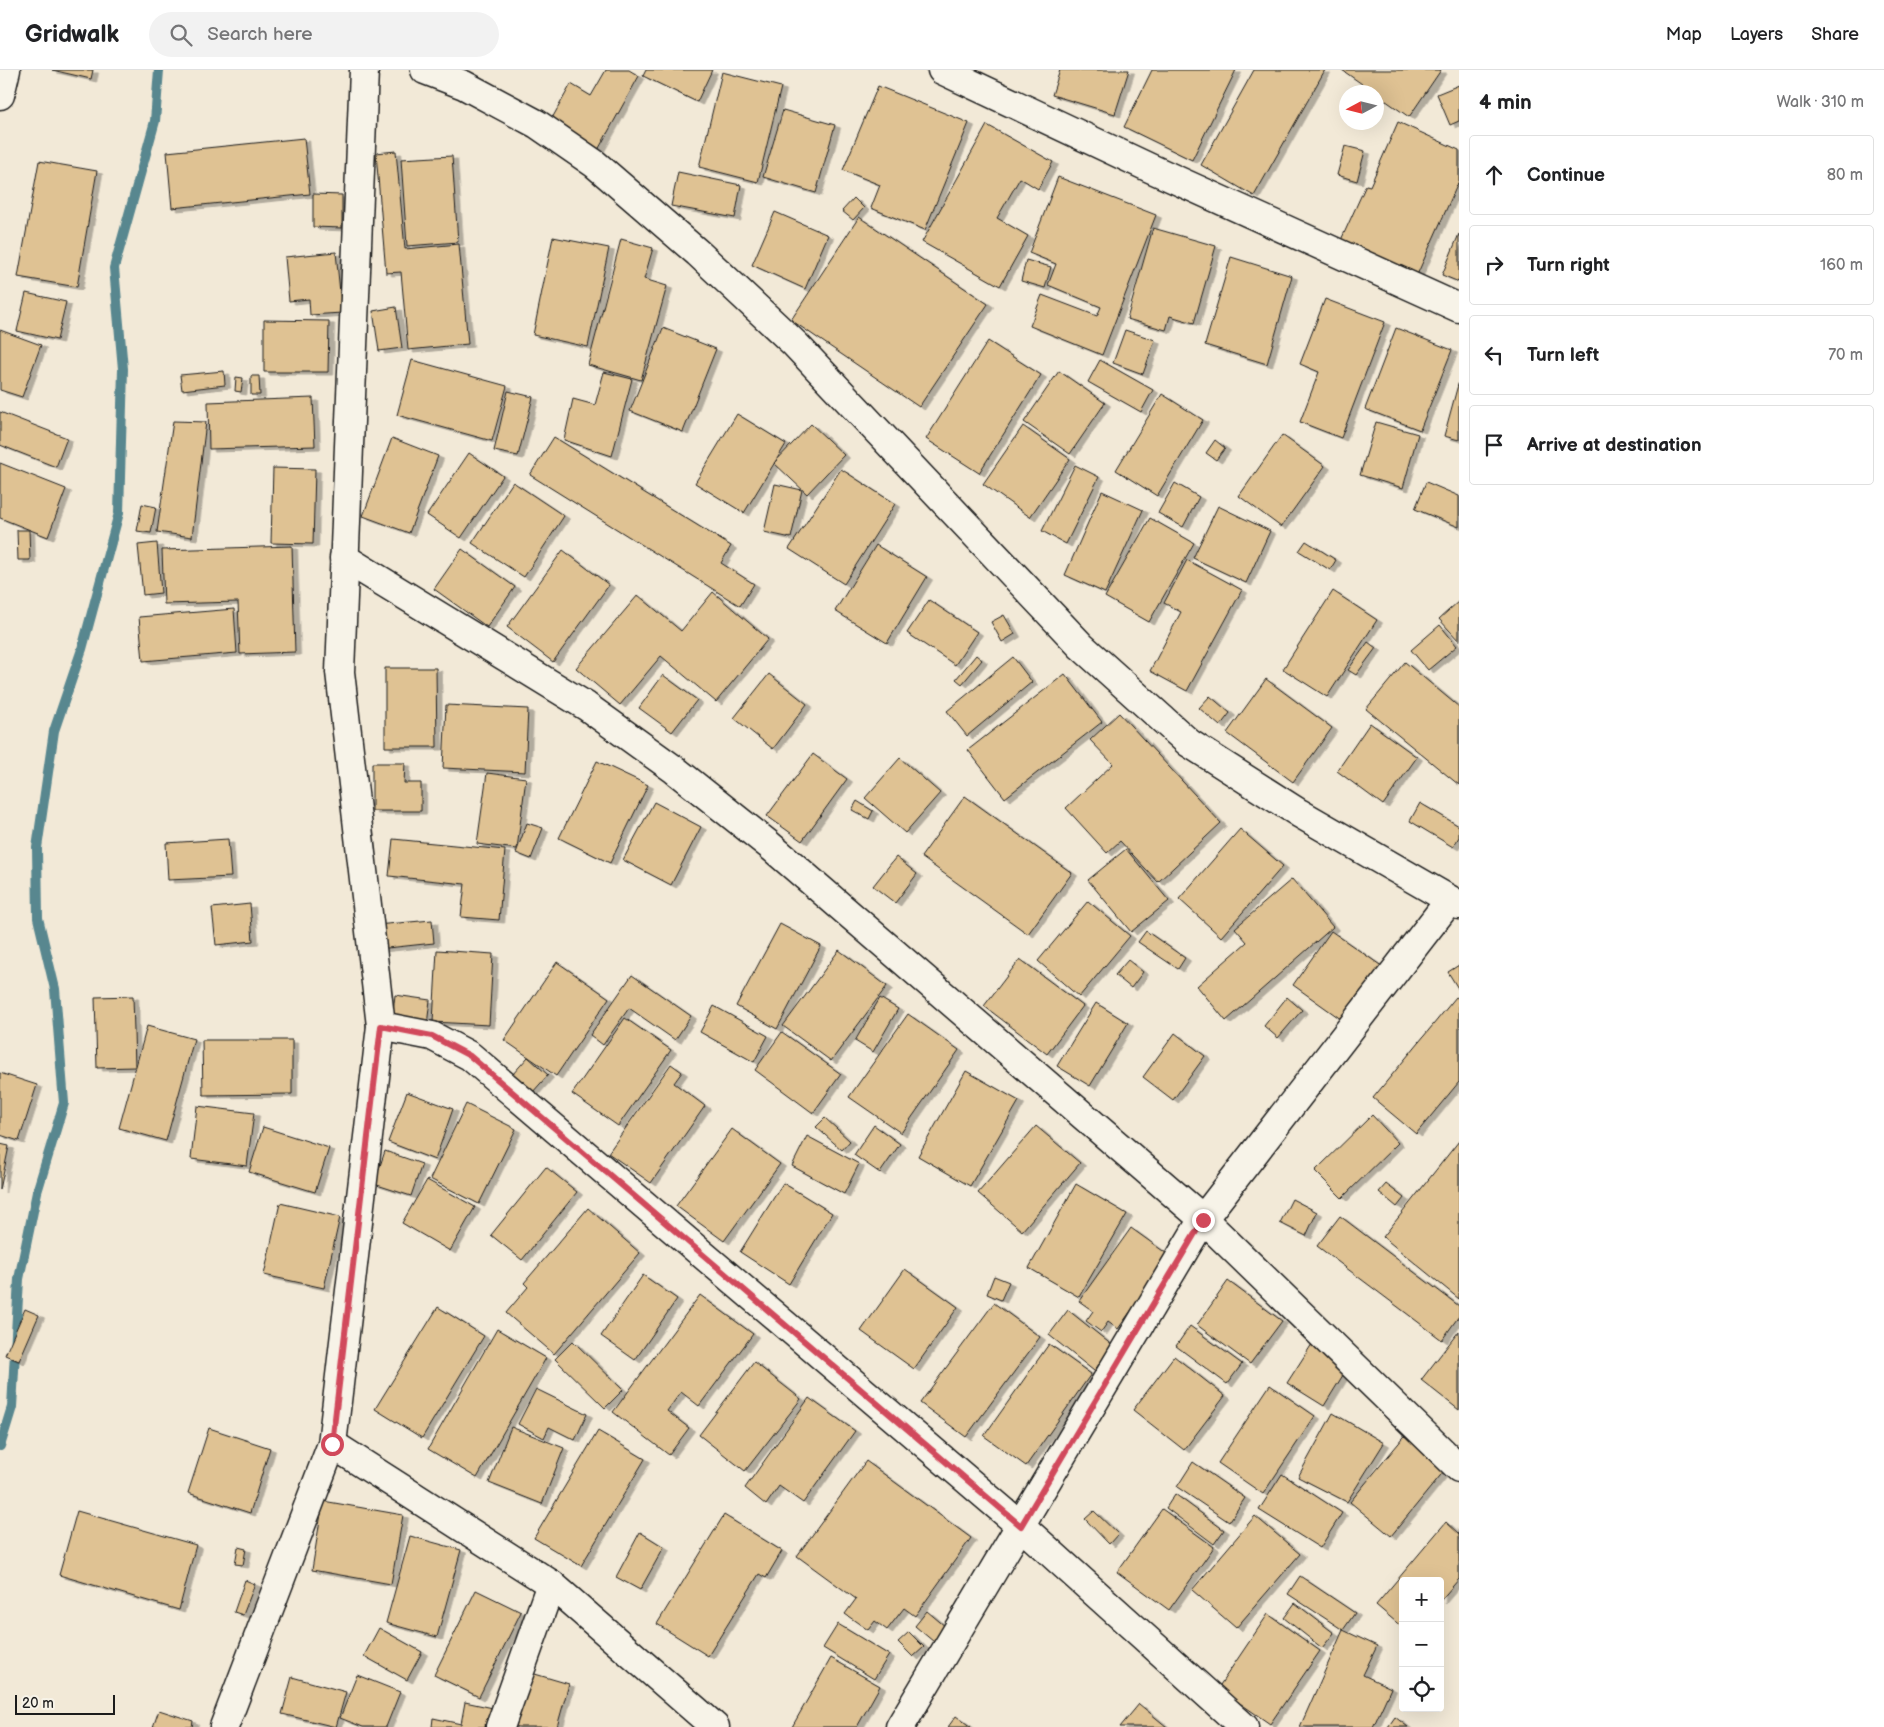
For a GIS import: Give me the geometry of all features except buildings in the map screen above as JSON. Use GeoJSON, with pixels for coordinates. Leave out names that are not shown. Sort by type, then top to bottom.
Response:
{"type":"FeatureCollection","features":[{"type":"Feature","properties":{"kind":"street"},"geometry":{"type":"LineString","coordinates":[[0,95],[6,70]]}},
{"type":"Feature","properties":{"kind":"street"},"geometry":{"type":"LineString","coordinates":[[224,1727],[332,1444],[381,1026],[340,672],[364,70]]}},
{"type":"Feature","properties":{"kind":"street"},"geometry":{"type":"LineString","coordinates":[[425,70],[464,85],[537,124],[595,164],[698,253],[795,344],[1081,646],[1189,744],[1299,813],[1455,902],[1203,1220],[900,1727]]}},
{"type":"Feature","properties":{"kind":"street"},"geometry":{"type":"LineString","coordinates":[[942,70],[1150,168],[1459,308]]}},
{"type":"Feature","properties":{"kind":"street"},"geometry":{"type":"LineString","coordinates":[[344,558],[586,706],[675,770],[768,844],[1203,1220],[1459,1468]]}},
{"type":"Feature","properties":{"kind":"street"},"geometry":{"type":"LineString","coordinates":[[381,1026],[432,1036],[470,1056],[1021,1526],[1244,1727]]}},
{"type":"Feature","properties":{"kind":"street"},"geometry":{"type":"LineString","coordinates":[[332,1444],[551,1584],[715,1727]]}},
{"type":"Feature","properties":{"kind":"street"},"geometry":{"type":"LineString","coordinates":[[500,1727],[551,1584]]}},
{"type":"Feature","properties":{"kind":"waterway"},"geometry":{"type":"LineString","coordinates":[[0,1446],[12,1407],[19,1279],[37,1192],[64,1103],[55,989],[38,918],[37,848],[54,731],[82,649],[119,513],[123,369],[114,268],[155,121],[159,70]]}},
{"type":"Feature","properties":{"kind":"route"},"geometry":{"type":"LineString","coordinates":[[332,1444],[381,1026],[432,1036],[470,1056],[1021,1526],[1203,1220]]}}]}
